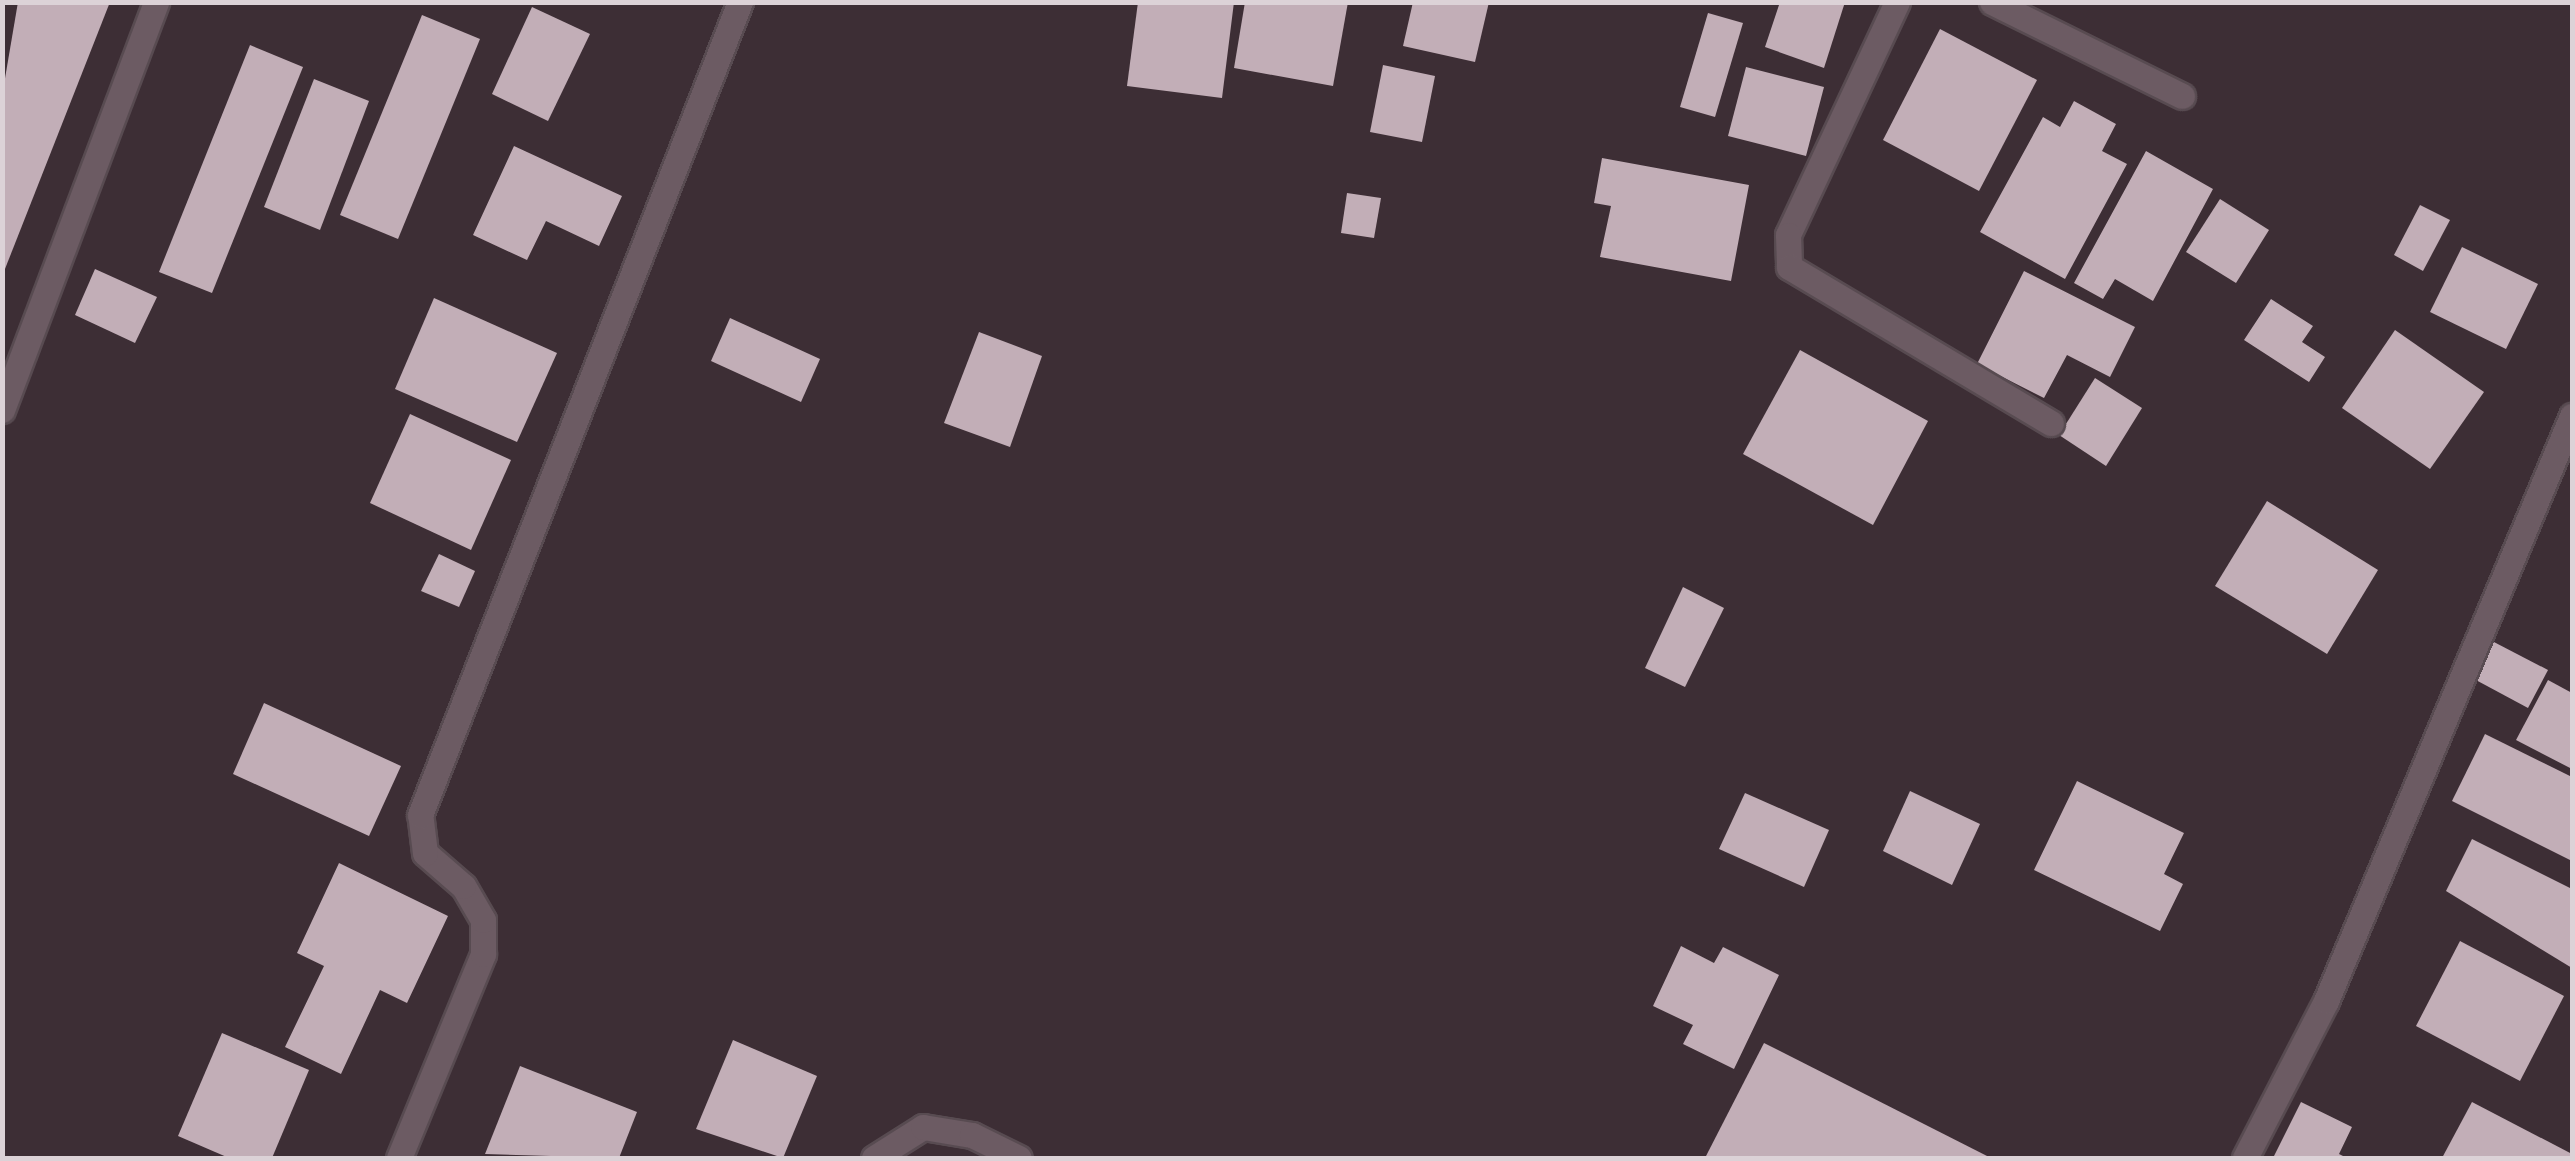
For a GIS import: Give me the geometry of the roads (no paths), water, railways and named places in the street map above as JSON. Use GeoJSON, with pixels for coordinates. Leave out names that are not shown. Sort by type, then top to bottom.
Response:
{"type":"FeatureCollection","features":[{"type":"Feature","properties":{"kind":"street"},"geometry":{"type":"LineString","coordinates":[[2,410],[156,2]]}},
{"type":"Feature","properties":{"kind":"street"},"geometry":{"type":"LineString","coordinates":[[400,1158],[483,954],[483,920],[464,886],[426,853],[420,815],[740,2]]}},
{"type":"Feature","properties":{"kind":"street"},"geometry":{"type":"LineString","coordinates":[[1897,2],[1788,234],[1789,267],[2051,423]]}},
{"type":"Feature","properties":{"kind":"street"},"geometry":{"type":"LineString","coordinates":[[1992,2],[2182,96]]}},
{"type":"Feature","properties":{"kind":"street"},"geometry":{"type":"LineString","coordinates":[[2245,1158],[2326,1001],[2572,416]]}},
{"type":"Feature","properties":{"kind":"street"},"geometry":{"type":"LineString","coordinates":[[874,1158],[923,1127],[972,1136],[1019,1158]]}}]}
